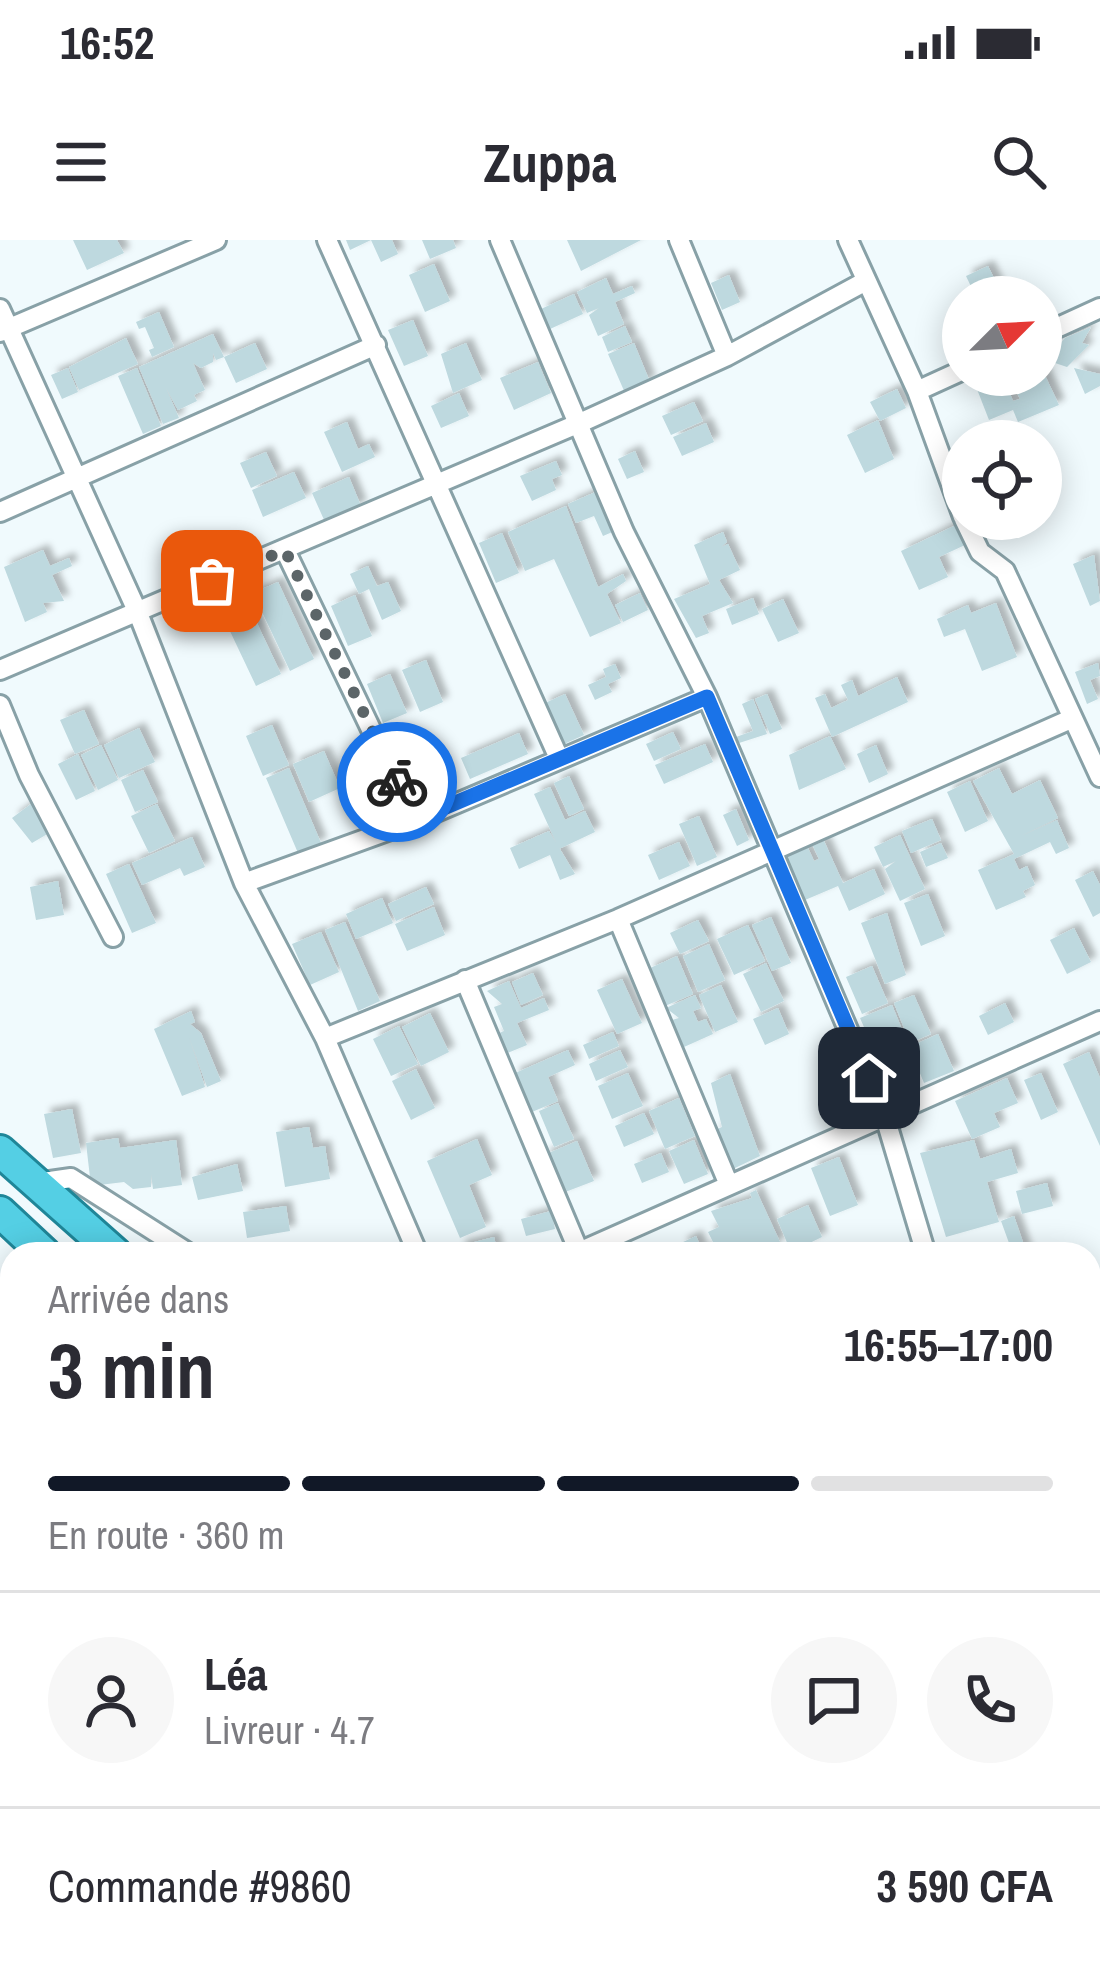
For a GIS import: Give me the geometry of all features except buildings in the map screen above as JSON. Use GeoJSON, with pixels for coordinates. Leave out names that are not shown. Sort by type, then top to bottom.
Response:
{"type":"FeatureCollection","features":[{"type":"Feature","properties":{"kind":"highway"},"geometry":{"type":"LineString","coordinates":[[0,1151],[102,1242]]}},
{"type":"Feature","properties":{"kind":"highway"},"geometry":{"type":"LineString","coordinates":[[0,1211],[32,1242]]}},
{"type":"Feature","properties":{"kind":"street"},"geometry":{"type":"LineString","coordinates":[[4,330],[216,240]]}},
{"type":"Feature","properties":{"kind":"street"},"geometry":{"type":"LineString","coordinates":[[327,240],[558,756]]}},
{"type":"Feature","properties":{"kind":"street"},"geometry":{"type":"LineString","coordinates":[[500,240],[582,422],[624,532],[707,697],[885,1117],[922,1242]]}},
{"type":"Feature","properties":{"kind":"street"},"geometry":{"type":"LineString","coordinates":[[680,240],[728,356]]}},
{"type":"Feature","properties":{"kind":"street"},"geometry":{"type":"LineString","coordinates":[[848,240],[917,391],[942,460]]}},
{"type":"Feature","properties":{"kind":"street"},"geometry":{"type":"LineString","coordinates":[[0,670],[582,422],[728,356],[866,281]]}},
{"type":"Feature","properties":{"kind":"street"},"geometry":{"type":"LineString","coordinates":[[1062,325],[1100,308]]}},
{"type":"Feature","properties":{"kind":"street"},"geometry":{"type":"LineString","coordinates":[[0,309],[4,330],[79,479],[138,613],[244,884],[325,1038],[413,1242]]}},
{"type":"Feature","properties":{"kind":"street"},"geometry":{"type":"LineString","coordinates":[[0,512],[376,345]]}},
{"type":"Feature","properties":{"kind":"street"},"geometry":{"type":"LineString","coordinates":[[917,391],[942,380]]}},
{"type":"Feature","properties":{"kind":"street"},"geometry":{"type":"LineString","coordinates":[[974,540],[980,552],[1005,571],[1100,777]]}},
{"type":"Feature","properties":{"kind":"street"},"geometry":{"type":"LineString","coordinates":[[285,550],[415,820]]}},
{"type":"Feature","properties":{"kind":"street"},"geometry":{"type":"LineString","coordinates":[[244,884],[415,820],[707,697]]}},
{"type":"Feature","properties":{"kind":"street"},"geometry":{"type":"LineString","coordinates":[[0,705],[29,775],[113,937]]}},
{"type":"Feature","properties":{"kind":"street"},"geometry":{"type":"LineString","coordinates":[[325,1038],[618,919],[1071,719]]}},
{"type":"Feature","properties":{"kind":"street"},"geometry":{"type":"LineString","coordinates":[[618,919],[729,1185]]}},
{"type":"Feature","properties":{"kind":"street"},"geometry":{"type":"LineString","coordinates":[[465,980],[575,1242]]}},
{"type":"Feature","properties":{"kind":"street"},"geometry":{"type":"LineString","coordinates":[[604,1242],[1100,1021]]}},
{"type":"Feature","properties":{"kind":"street"},"geometry":{"type":"LineString","coordinates":[[36,1184],[71,1178],[171,1242]]}},
{"type":"Feature","properties":{"kind":"way so far"},"geometry":{"type":"LineString","coordinates":[[212,581],[285,550],[397,782]]}},
{"type":"Feature","properties":{"kind":"route"},"geometry":{"type":"LineString","coordinates":[[397,782],[415,820],[707,697],[869,1078]]}}]}
